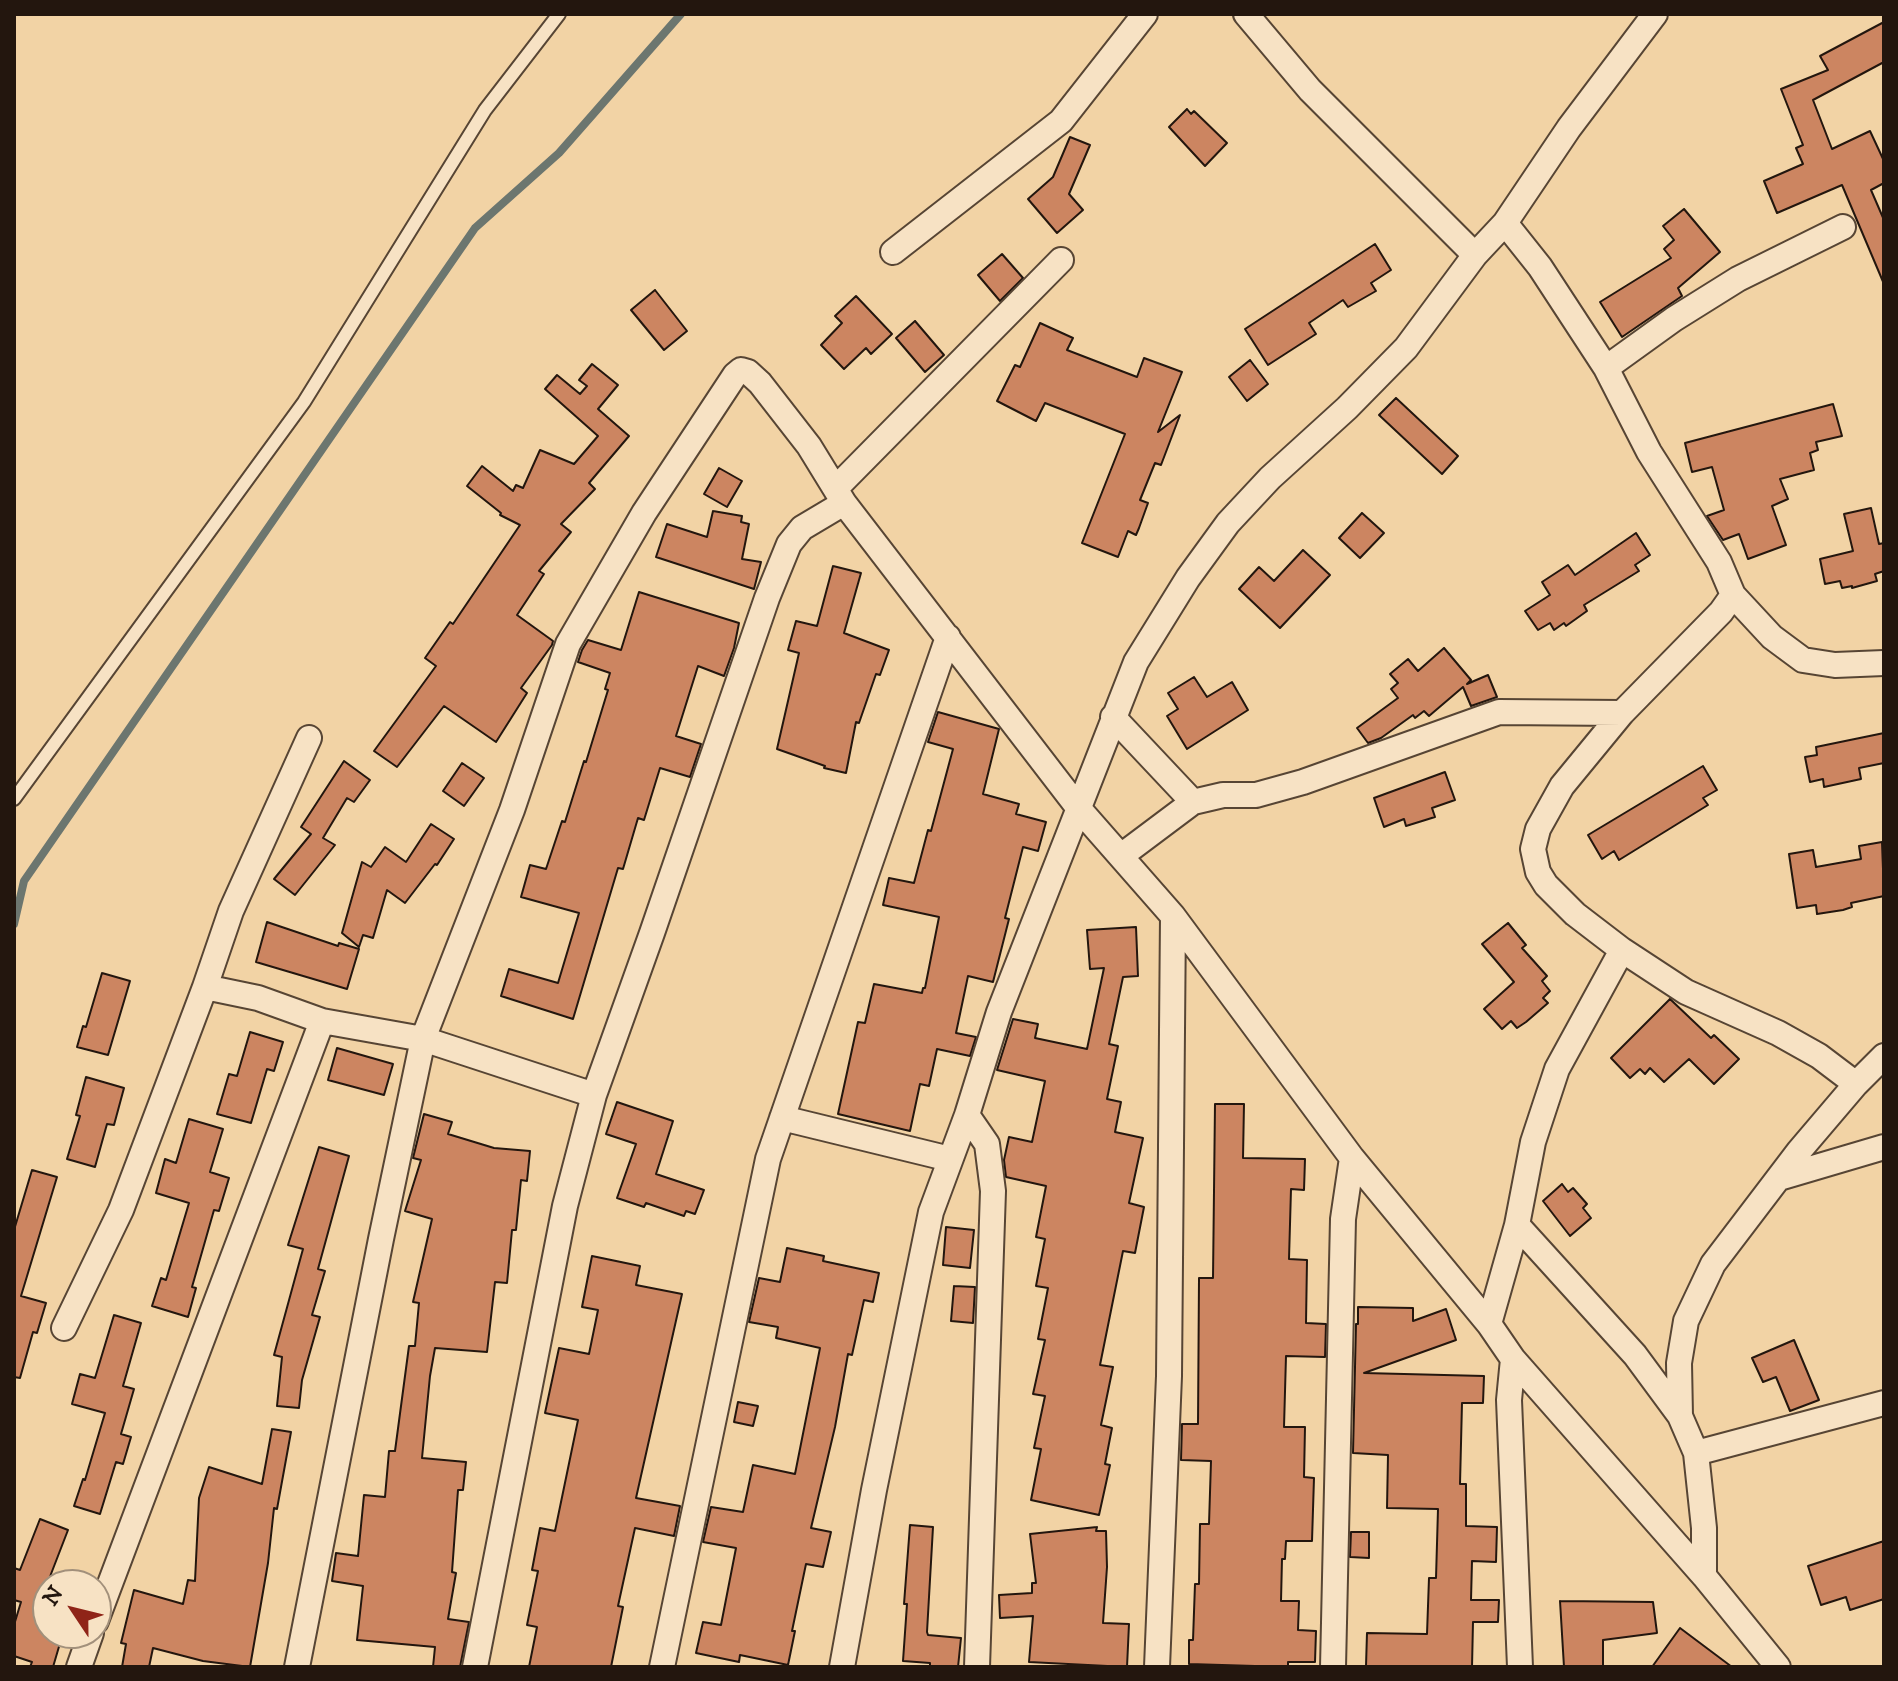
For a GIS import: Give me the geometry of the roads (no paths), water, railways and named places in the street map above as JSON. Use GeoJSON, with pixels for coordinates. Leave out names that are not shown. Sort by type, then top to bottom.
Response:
{"type":"FeatureCollection","features":[{"type":"Feature","properties":{"kind":"street"},"geometry":{"type":"LineString","coordinates":[[893,252],[1061,121],[1145,14]]}},
{"type":"Feature","properties":{"kind":"street"},"geometry":{"type":"LineString","coordinates":[[1246,14],[1310,90],[1475,255]]}},
{"type":"Feature","properties":{"kind":"street"},"geometry":{"type":"LineString","coordinates":[[842,1667],[874,1490],[931,1212],[967,1115],[999,1012],[1136,662],[1228,523],[1270,478],[1347,408],[1406,348],[1475,255],[1505,223],[1569,128],[1655,14]]}},
{"type":"Feature","properties":{"kind":"street"},"geometry":{"type":"LineString","coordinates":[[1505,223],[1540,267],[1606,368],[1649,452],[1719,562],[1733,595],[1772,637],[1803,660],[1835,665],[1884,663]]}},
{"type":"Feature","properties":{"kind":"street"},"geometry":{"type":"LineString","coordinates":[[1606,368],[1674,319],[1738,279],[1843,227]]}},
{"type":"Feature","properties":{"kind":"street"},"geometry":{"type":"LineString","coordinates":[[475,1667],[565,1206],[594,1095],[767,598],[789,544],[802,528],[840,495],[1061,260]]}},
{"type":"Feature","properties":{"kind":"street"},"geometry":{"type":"LineString","coordinates":[[297,1667],[423,1039],[512,810],[568,644],[644,513],[741,370],[760,383],[840,495],[1080,810],[1173,916],[1352,1158],[1489,1324],[1513,1359],[1704,1576],[1778,1667]]}},
{"type":"Feature","properties":{"kind":"street"},"geometry":{"type":"LineString","coordinates":[[1733,595],[1721,612],[1622,713],[1562,786],[1538,829],[1533,849],[1538,872],[1546,885],[1575,914],[1622,950],[1686,992],[1778,1033],[1819,1056],[1856,1084]]}},
{"type":"Feature","properties":{"kind":"street"},"geometry":{"type":"LineString","coordinates":[[662,1667],[768,1159],[948,637]]}},
{"type":"Feature","properties":{"kind":"street"},"geometry":{"type":"LineString","coordinates":[[1121,856],[1193,802],[1223,795],[1256,795],[1303,782],[1499,712],[1622,713]]}},
{"type":"Feature","properties":{"kind":"street"},"geometry":{"type":"LineString","coordinates":[[1113,717],[1193,802]]}},
{"type":"Feature","properties":{"kind":"street"},"geometry":{"type":"LineString","coordinates":[[64,1328],[121,1210],[231,911],[309,738]]}},
{"type":"Feature","properties":{"kind":"street"},"geometry":{"type":"LineString","coordinates":[[1157,1667],[1169,1376],[1173,916]]}},
{"type":"Feature","properties":{"kind":"street"},"geometry":{"type":"LineString","coordinates":[[1489,1324],[1517,1225],[1533,1142],[1557,1069],[1622,950]]}},
{"type":"Feature","properties":{"kind":"street"},"geometry":{"type":"LineString","coordinates":[[205,987],[258,998],[322,1021],[423,1039],[594,1095]]}},
{"type":"Feature","properties":{"kind":"street"},"geometry":{"type":"LineString","coordinates":[[112,1579],[322,1021]]}},
{"type":"Feature","properties":{"kind":"street"},"geometry":{"type":"LineString","coordinates":[[1680,1416],[1679,1363],[1686,1321],[1713,1264],[1856,1084],[1884,1056]]}},
{"type":"Feature","properties":{"kind":"street"},"geometry":{"type":"LineString","coordinates":[[967,1115],[987,1144],[993,1191],[977,1667]]}},
{"type":"Feature","properties":{"kind":"street"},"geometry":{"type":"LineString","coordinates":[[782,1118],[950,1159]]}},
{"type":"Feature","properties":{"kind":"street"},"geometry":{"type":"LineString","coordinates":[[1779,1178],[1884,1147]]}},
{"type":"Feature","properties":{"kind":"street"},"geometry":{"type":"LineString","coordinates":[[1333,1667],[1343,1219],[1352,1158]]}},
{"type":"Feature","properties":{"kind":"street"},"geometry":{"type":"LineString","coordinates":[[1517,1225],[1635,1355],[1680,1416],[1696,1453],[1704,1528],[1704,1576]]}},
{"type":"Feature","properties":{"kind":"street"},"geometry":{"type":"LineString","coordinates":[[1513,1359],[1509,1400],[1520,1667]]}},
{"type":"Feature","properties":{"kind":"street"},"geometry":{"type":"LineString","coordinates":[[1696,1453],[1884,1403]]}},
{"type":"Feature","properties":{"kind":"lane"},"geometry":{"type":"LineString","coordinates":[[14,799],[304,402],[485,110],[559,14]]}},
{"type":"Feature","properties":{"kind":"waterway"},"geometry":{"type":"LineString","coordinates":[[14,924],[24,881],[475,228],[559,153],[681,14]]}}]}
